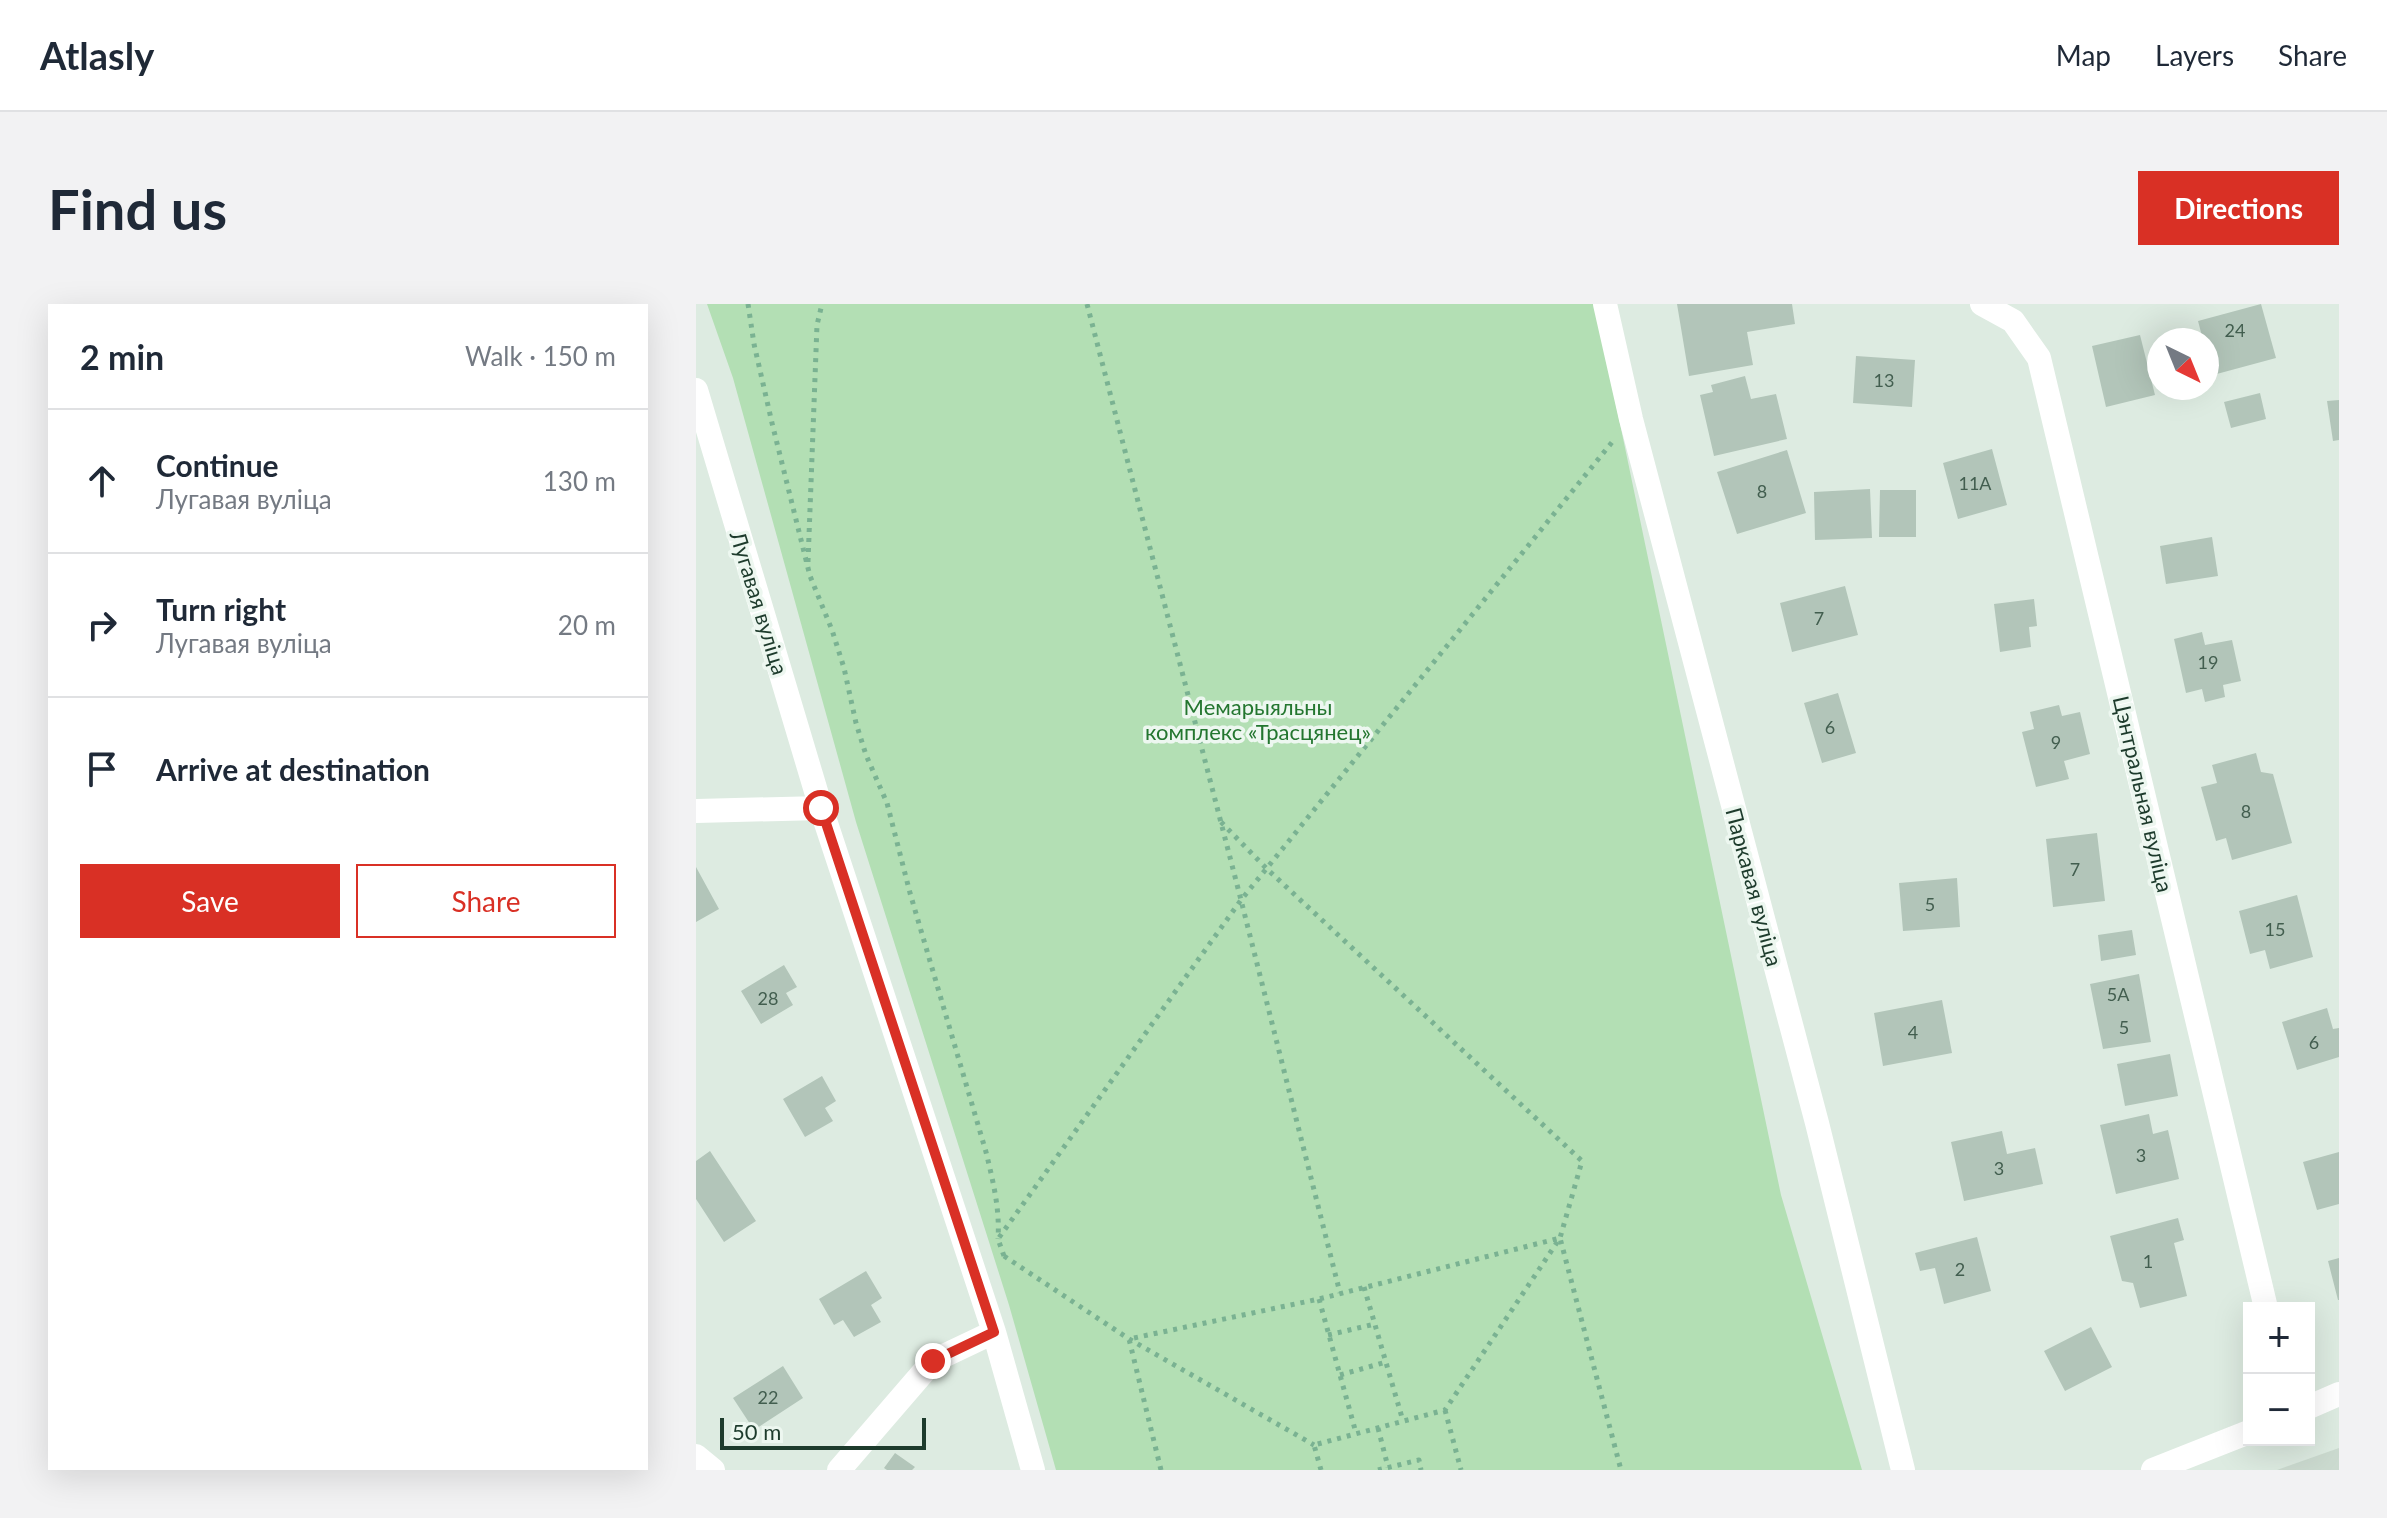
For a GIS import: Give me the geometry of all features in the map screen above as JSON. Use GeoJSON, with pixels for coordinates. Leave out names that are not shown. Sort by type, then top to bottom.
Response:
{"type":"FeatureCollection","features":[{"type":"Feature","properties":{"kind":"street","name":"Паркавая вуліца"},"geometry":{"type":"LineString","coordinates":[[1605,304],[1631,419],[1817,1123],[1903,1470]]}},
{"type":"Feature","properties":{"kind":"street","name":"Цэнтральная вуліца"},"geometry":{"type":"LineString","coordinates":[[1982,304],[2013,321],[2039,358],[2265,1302]]}},
{"type":"Feature","properties":{"kind":"street","name":"Лугавая вуліца"},"geometry":{"type":"LineString","coordinates":[[697,394],[821,808],[994,1332],[1033,1470]]}},
{"type":"Feature","properties":{"kind":"street"},"geometry":{"type":"LineString","coordinates":[[696,811],[821,808]]}},
{"type":"Feature","properties":{"kind":"street"},"geometry":{"type":"LineString","coordinates":[[839,1470],[933,1361],[994,1332]]}},
{"type":"Feature","properties":{"kind":"street"},"geometry":{"type":"LineString","coordinates":[[2315,1404],[2339,1394]]}},
{"type":"Feature","properties":{"kind":"street"},"geometry":{"type":"LineString","coordinates":[[2153,1470],[2243,1434]]}},
{"type":"Feature","properties":{"kind":"street"},"geometry":{"type":"LineString","coordinates":[[696,1456],[713,1470]]}},
{"type":"Feature","properties":{"kind":"path"},"geometry":{"type":"LineString","coordinates":[[748,304],[754,344],[808,568],[844,668],[862,744],[894,826],[910,893],[986,1152],[996,1199],[998,1239],[1004,1256],[1129,1339],[1314,1445],[1321,1470]]}},
{"type":"Feature","properties":{"kind":"path"},"geometry":{"type":"LineString","coordinates":[[808,568],[817,325],[822,304]]}},
{"type":"Feature","properties":{"kind":"path"},"geometry":{"type":"LineString","coordinates":[[1087,304],[1340,1293]]}},
{"type":"Feature","properties":{"kind":"path"},"geometry":{"type":"LineString","coordinates":[[998,1239],[1241,900],[1631,419]]}},
{"type":"Feature","properties":{"kind":"path"},"geometry":{"type":"LineString","coordinates":[[1221,822],[1267,869],[1582,1161],[1560,1238],[1445,1410],[1314,1445]]}},
{"type":"Feature","properties":{"kind":"path"},"geometry":{"type":"LineString","coordinates":[[1129,1339],[1319,1299],[1560,1238]]}},
{"type":"Feature","properties":{"kind":"path"},"geometry":{"type":"LineString","coordinates":[[1560,1238],[1621,1470]]}},
{"type":"Feature","properties":{"kind":"path"},"geometry":{"type":"LineString","coordinates":[[971,1264],[1004,1256]]}},
{"type":"Feature","properties":{"kind":"path"},"geometry":{"type":"LineString","coordinates":[[1364,1287],[1403,1421]]}},
{"type":"Feature","properties":{"kind":"path"},"geometry":{"type":"LineString","coordinates":[[1319,1299],[1356,1433]]}},
{"type":"Feature","properties":{"kind":"path"},"geometry":{"type":"LineString","coordinates":[[1328,1335],[1375,1324]]}},
{"type":"Feature","properties":{"kind":"path"},"geometry":{"type":"LineString","coordinates":[[1129,1339],[1161,1470]]}},
{"type":"Feature","properties":{"kind":"path"},"geometry":{"type":"LineString","coordinates":[[1340,1375],[1386,1362]]}},
{"type":"Feature","properties":{"kind":"path"},"geometry":{"type":"LineString","coordinates":[[1445,1410],[1461,1470]]}},
{"type":"Feature","properties":{"kind":"path"},"geometry":{"type":"LineString","coordinates":[[1378,1428],[1388,1467]]}},
{"type":"Feature","properties":{"kind":"path"},"geometry":{"type":"LineString","coordinates":[[1378,1470],[1419,1460],[1421,1470]]}},
{"type":"Feature","properties":{"kind":"shaded area"},"geometry":{"type":"Polygon","coordinates":[[[2339,1448],[2339,1470],[2277,1470],[2339,1448]]]}},
{"type":"Feature","properties":{"kind":"green space","name":"Мемарыяльны комплекс «Трасцянец»"},"geometry":{"type":"Polygon","coordinates":[[[707,304],[1595,304],[1781,1195],[1862,1470],[1056,1470],[1009,1305],[856,822],[733,378],[707,304]]]}},
{"type":"Feature","properties":{"kind":"building"},"geometry":{"type":"Polygon","coordinates":[[[1677,304],[1792,304],[1795,324],[1747,332],[1753,365],[1689,376],[1677,304]]]}},
{"type":"Feature","properties":{"kind":"building"},"geometry":{"type":"Polygon","coordinates":[[[2261,304],[2276,358],[2219,373],[2219,328],[2200,328],[2198,321],[2261,304]]]}},
{"type":"Feature","properties":{"kind":"building"},"geometry":{"type":"Polygon","coordinates":[[[2140,335],[2147,363],[2147,397],[2106,407],[2092,346],[2140,335]]]}},
{"type":"Feature","properties":{"kind":"building"},"geometry":{"type":"Polygon","coordinates":[[[1856,356],[1915,360],[1912,407],[1853,403],[1856,356]]]}},
{"type":"Feature","properties":{"kind":"building"},"geometry":{"type":"Polygon","coordinates":[[[1745,376],[1751,399],[1776,394],[1787,439],[1714,456],[1700,395],[1713,392],[1711,385],[1745,376]]]}},
{"type":"Feature","properties":{"kind":"building"},"geometry":{"type":"Polygon","coordinates":[[[2260,393],[2266,419],[2231,428],[2224,402],[2260,393]]]}},
{"type":"Feature","properties":{"kind":"building"},"geometry":{"type":"Polygon","coordinates":[[[2339,400],[2339,440],[2333,441],[2327,401],[2339,400]]]}},
{"type":"Feature","properties":{"kind":"building"},"geometry":{"type":"Polygon","coordinates":[[[1992,449],[2007,505],[1958,519],[1943,463],[1992,449]]]}},
{"type":"Feature","properties":{"kind":"building"},"geometry":{"type":"Polygon","coordinates":[[[1787,450],[1806,513],[1737,534],[1717,472],[1787,450]]]}},
{"type":"Feature","properties":{"kind":"building"},"geometry":{"type":"Polygon","coordinates":[[[1870,489],[1872,538],[1815,540],[1814,492],[1870,489]]]}},
{"type":"Feature","properties":{"kind":"building"},"geometry":{"type":"Polygon","coordinates":[[[1880,490],[1916,490],[1916,537],[1879,537],[1880,490]]]}},
{"type":"Feature","properties":{"kind":"building"},"geometry":{"type":"Polygon","coordinates":[[[2212,537],[2218,576],[2166,584],[2160,546],[2212,537]]]}},
{"type":"Feature","properties":{"kind":"building"},"geometry":{"type":"Polygon","coordinates":[[[1845,586],[1858,635],[1792,652],[1780,603],[1845,586]]]}},
{"type":"Feature","properties":{"kind":"building"},"geometry":{"type":"Polygon","coordinates":[[[2034,599],[2037,626],[2029,627],[2031,647],[2000,652],[1994,604],[2034,599]]]}},
{"type":"Feature","properties":{"kind":"building"},"geometry":{"type":"Polygon","coordinates":[[[2202,632],[2205,645],[2232,640],[2241,681],[2223,685],[2225,697],[2205,702],[2202,689],[2186,693],[2174,639],[2202,632]]]}},
{"type":"Feature","properties":{"kind":"building"},"geometry":{"type":"Polygon","coordinates":[[[1838,693],[1856,753],[1822,763],[1804,703],[1838,693]]]}},
{"type":"Feature","properties":{"kind":"building"},"geometry":{"type":"Polygon","coordinates":[[[2059,705],[2062,716],[2080,712],[2090,754],[2064,761],[2069,779],[2036,787],[2022,732],[2034,729],[2030,712],[2059,705]]]}},
{"type":"Feature","properties":{"kind":"building"},"geometry":{"type":"Polygon","coordinates":[[[2256,753],[2261,772],[2273,774],[2292,843],[2232,860],[2226,838],[2216,841],[2201,787],[2217,783],[2212,765],[2256,753]]]}},
{"type":"Feature","properties":{"kind":"building"},"geometry":{"type":"Polygon","coordinates":[[[2097,833],[2105,901],[2053,907],[2046,839],[2097,833]]]}},
{"type":"Feature","properties":{"kind":"building"},"geometry":{"type":"Polygon","coordinates":[[[696,867],[719,909],[696,922],[696,867]]]}},
{"type":"Feature","properties":{"kind":"building"},"geometry":{"type":"Polygon","coordinates":[[[1957,878],[1960,927],[1903,931],[1899,883],[1957,878]]]}},
{"type":"Feature","properties":{"kind":"building"},"geometry":{"type":"Polygon","coordinates":[[[2297,895],[2313,957],[2270,969],[2265,950],[2250,954],[2239,911],[2297,895]]]}},
{"type":"Feature","properties":{"kind":"building"},"geometry":{"type":"Polygon","coordinates":[[[2132,930],[2136,955],[2101,961],[2098,935],[2132,930]]]}},
{"type":"Feature","properties":{"kind":"building"},"geometry":{"type":"Polygon","coordinates":[[[784,965],[797,987],[786,993],[793,1005],[761,1024],[741,991],[784,965]]]}},
{"type":"Feature","properties":{"kind":"building"},"geometry":{"type":"Polygon","coordinates":[[[2139,974],[2151,1042],[2103,1049],[2090,984],[2139,974]]]}},
{"type":"Feature","properties":{"kind":"building"},"geometry":{"type":"Polygon","coordinates":[[[1942,1000],[1952,1053],[1883,1066],[1874,1013],[1942,1000]]]}},
{"type":"Feature","properties":{"kind":"building"},"geometry":{"type":"Polygon","coordinates":[[[2327,1008],[2333,1029],[2339,1028],[2339,1057],[2297,1070],[2282,1022],[2327,1008]]]}},
{"type":"Feature","properties":{"kind":"building"},"geometry":{"type":"Polygon","coordinates":[[[2170,1054],[2178,1096],[2125,1106],[2117,1064],[2170,1054]]]}},
{"type":"Feature","properties":{"kind":"building"},"geometry":{"type":"Polygon","coordinates":[[[822,1076],[836,1101],[825,1108],[833,1121],[805,1137],[783,1099],[822,1076]]]}},
{"type":"Feature","properties":{"kind":"building"},"geometry":{"type":"Polygon","coordinates":[[[2149,1114],[2153,1134],[2168,1130],[2179,1179],[2116,1194],[2100,1125],[2149,1114]]]}},
{"type":"Feature","properties":{"kind":"building"},"geometry":{"type":"Polygon","coordinates":[[[2002,1131],[2007,1154],[2035,1148],[2043,1184],[1964,1201],[1951,1142],[2002,1131]]]}},
{"type":"Feature","properties":{"kind":"building"},"geometry":{"type":"Polygon","coordinates":[[[710,1151],[756,1221],[724,1242],[696,1199],[696,1161],[710,1151]]]}},
{"type":"Feature","properties":{"kind":"building"},"geometry":{"type":"Polygon","coordinates":[[[2339,1152],[2339,1204],[2317,1210],[2303,1162],[2339,1152]]]}},
{"type":"Feature","properties":{"kind":"building"},"geometry":{"type":"Polygon","coordinates":[[[2178,1218],[2184,1240],[2174,1243],[2187,1296],[2140,1308],[2133,1283],[2122,1281],[2110,1236],[2178,1218]]]}},
{"type":"Feature","properties":{"kind":"building"},"geometry":{"type":"Polygon","coordinates":[[[1977,1237],[1991,1291],[1944,1304],[1935,1268],[1920,1271],[1915,1253],[1977,1237]]]}},
{"type":"Feature","properties":{"kind":"building"},"geometry":{"type":"Polygon","coordinates":[[[2339,1258],[2339,1300],[2338,1300],[2328,1261],[2339,1258]]]}},
{"type":"Feature","properties":{"kind":"building"},"geometry":{"type":"Polygon","coordinates":[[[866,1271],[882,1298],[871,1305],[881,1322],[854,1337],[843,1320],[834,1325],[819,1299],[866,1271]]]}},
{"type":"Feature","properties":{"kind":"building"},"geometry":{"type":"Polygon","coordinates":[[[2091,1327],[2112,1367],[2065,1391],[2044,1351],[2091,1327]]]}},
{"type":"Feature","properties":{"kind":"building"},"geometry":{"type":"Polygon","coordinates":[[[783,1366],[803,1398],[754,1430],[733,1398],[783,1366]]]}},
{"type":"Feature","properties":{"kind":"building"},"geometry":{"type":"Polygon","coordinates":[[[895,1453],[915,1467],[912,1470],[884,1468],[895,1453]]]}},
{"type":"Feature","properties":{"kind":"route"},"geometry":{"type":"LineString","coordinates":[[821,808],[994,1332],[933,1361]]}}]}
